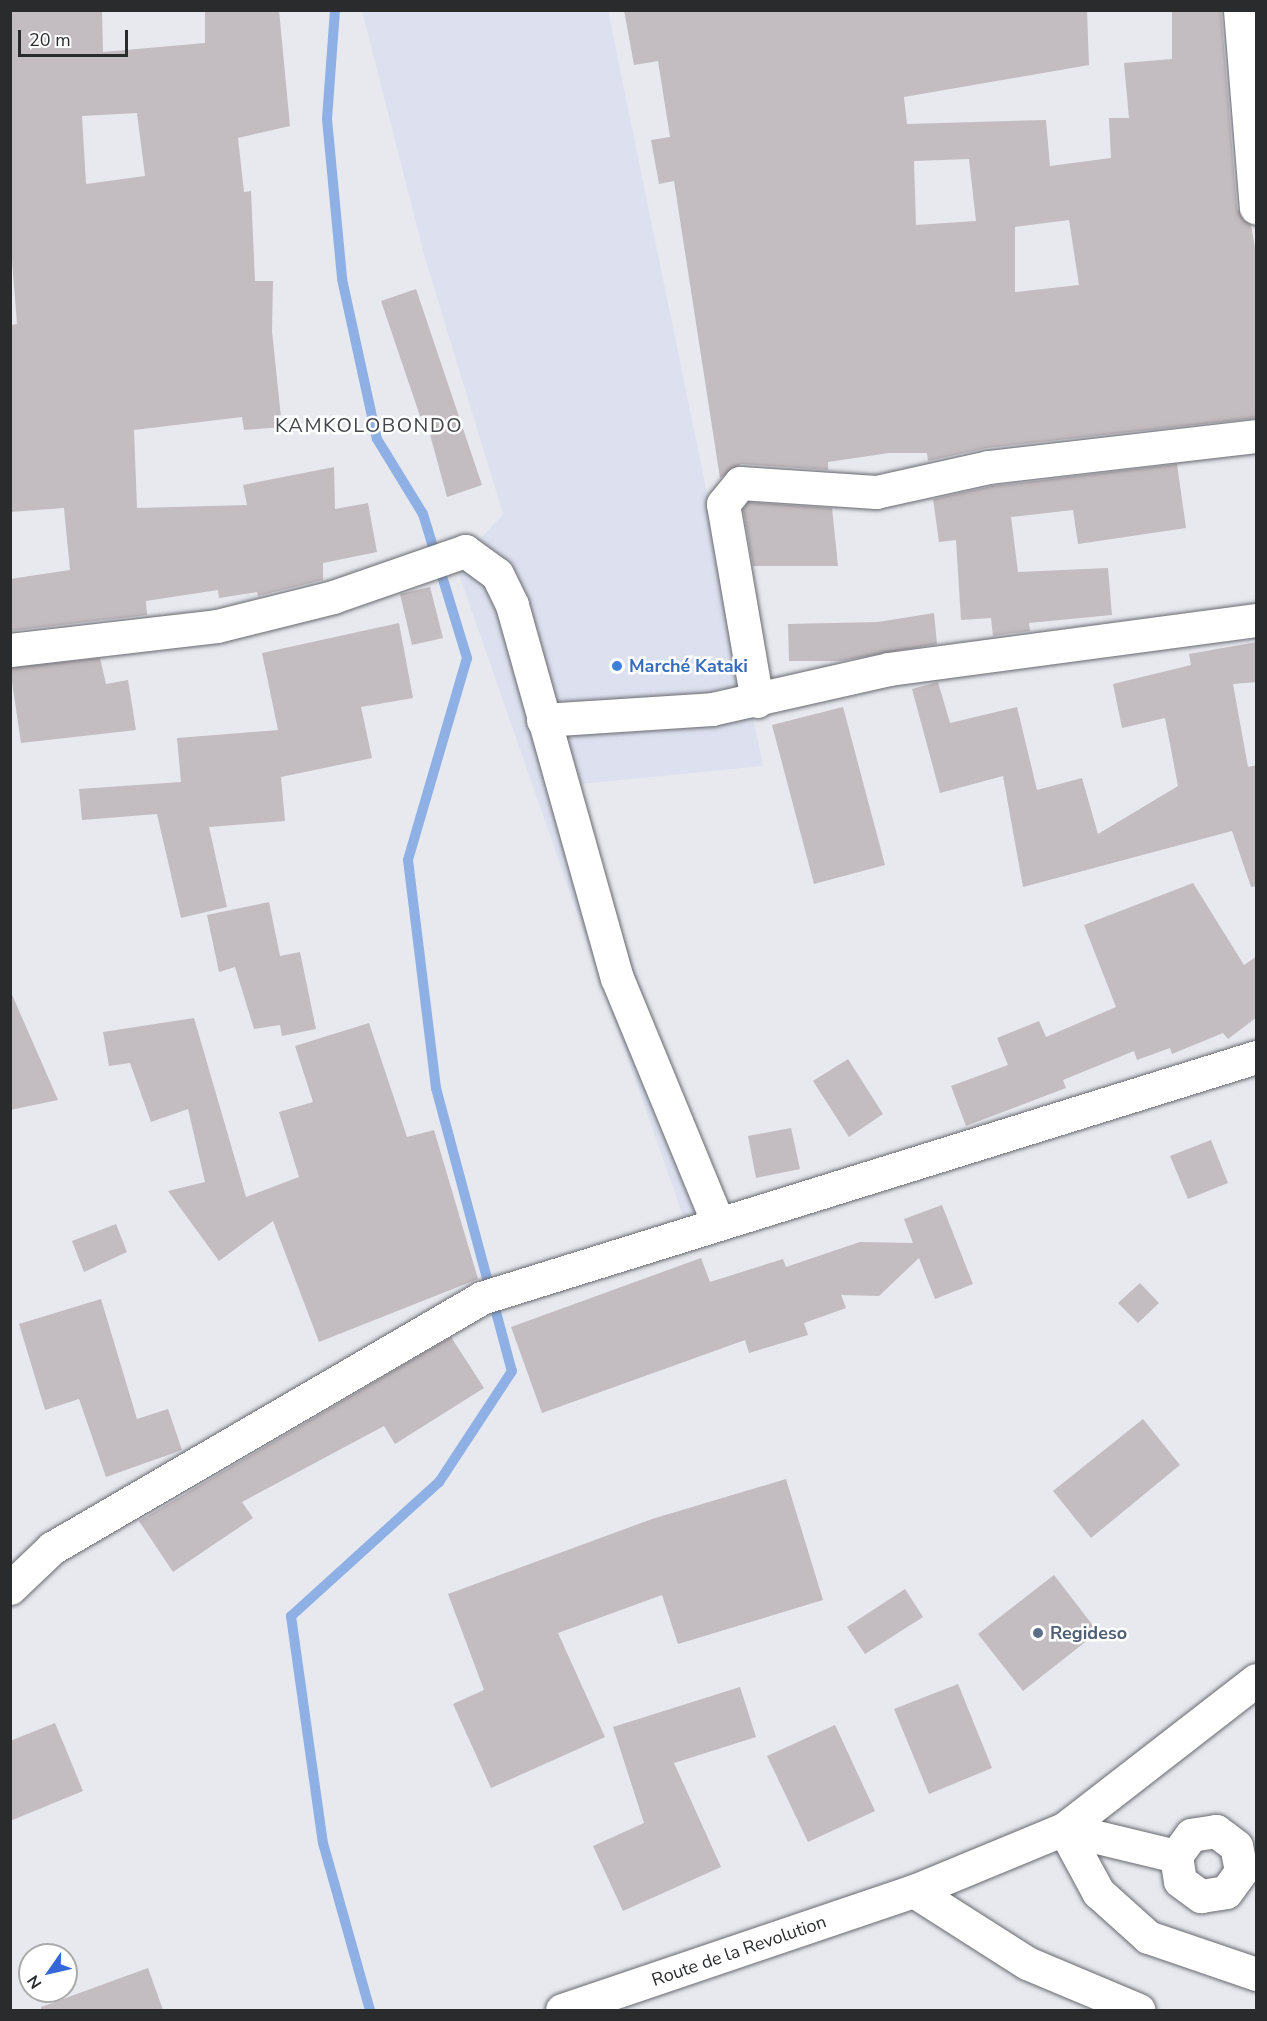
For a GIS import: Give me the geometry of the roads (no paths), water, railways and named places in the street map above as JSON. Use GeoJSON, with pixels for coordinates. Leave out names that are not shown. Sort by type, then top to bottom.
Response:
{"type":"FeatureCollection","features":[{"type":"Feature","properties":{"kind":"street"},"geometry":{"type":"LineString","coordinates":[[1240,10],[1257,207]]}},
{"type":"Feature","properties":{"kind":"street"},"geometry":{"type":"LineString","coordinates":[[757,700],[723,504],[740,483],[876,492],[989,467],[1257,436]]}},
{"type":"Feature","properties":{"kind":"street"},"geometry":{"type":"LineString","coordinates":[[10,650],[217,626],[333,597],[465,551],[497,574],[512,605],[617,978],[718,1223]]}},
{"type":"Feature","properties":{"kind":"street"},"geometry":{"type":"LineString","coordinates":[[543,720],[712,709],[889,669],[1257,620]]}},
{"type":"Feature","properties":{"kind":"street"},"geometry":{"type":"LineString","coordinates":[[10,1588],[52,1548],[481,1298],[1257,1058]]}},
{"type":"Feature","properties":{"kind":"street","name":"Route de la Revolution"},"geometry":{"type":"LineString","coordinates":[[562,2010],[914,1891],[1064,1828],[1257,1680]]}},
{"type":"Feature","properties":{"kind":"street"},"geometry":{"type":"LineString","coordinates":[[1064,1828],[1176,1856]]}},
{"type":"Feature","properties":{"kind":"street"},"geometry":{"type":"LineString","coordinates":[[1064,1828],[1098,1892],[1148,1937],[1257,1974]]}},
{"type":"Feature","properties":{"kind":"street"},"geometry":{"type":"LineString","coordinates":[[914,1891],[1027,1963],[1139,2010]]}},
{"type":"Feature","properties":{"kind":"waterway"},"geometry":{"type":"LineString","coordinates":[[335,10],[327,119],[342,279],[377,439],[423,514],[467,658],[408,860],[436,1088],[512,1371],[439,1482],[291,1616],[323,1843],[370,2010]]}},
{"type":"Feature","properties":{"kind":"place","name":"Marché Kataki"},"geometry":{"type":"Point","coordinates":[617,666]}},
{"type":"Feature","properties":{"kind":"place","name":"Regideso"},"geometry":{"type":"Point","coordinates":[1038,1633]}},
{"type":"Feature","properties":{"kind":"district","name":"KAMKOLOBONDO"},"geometry":{"type":"Point","coordinates":[369,425]}}]}
